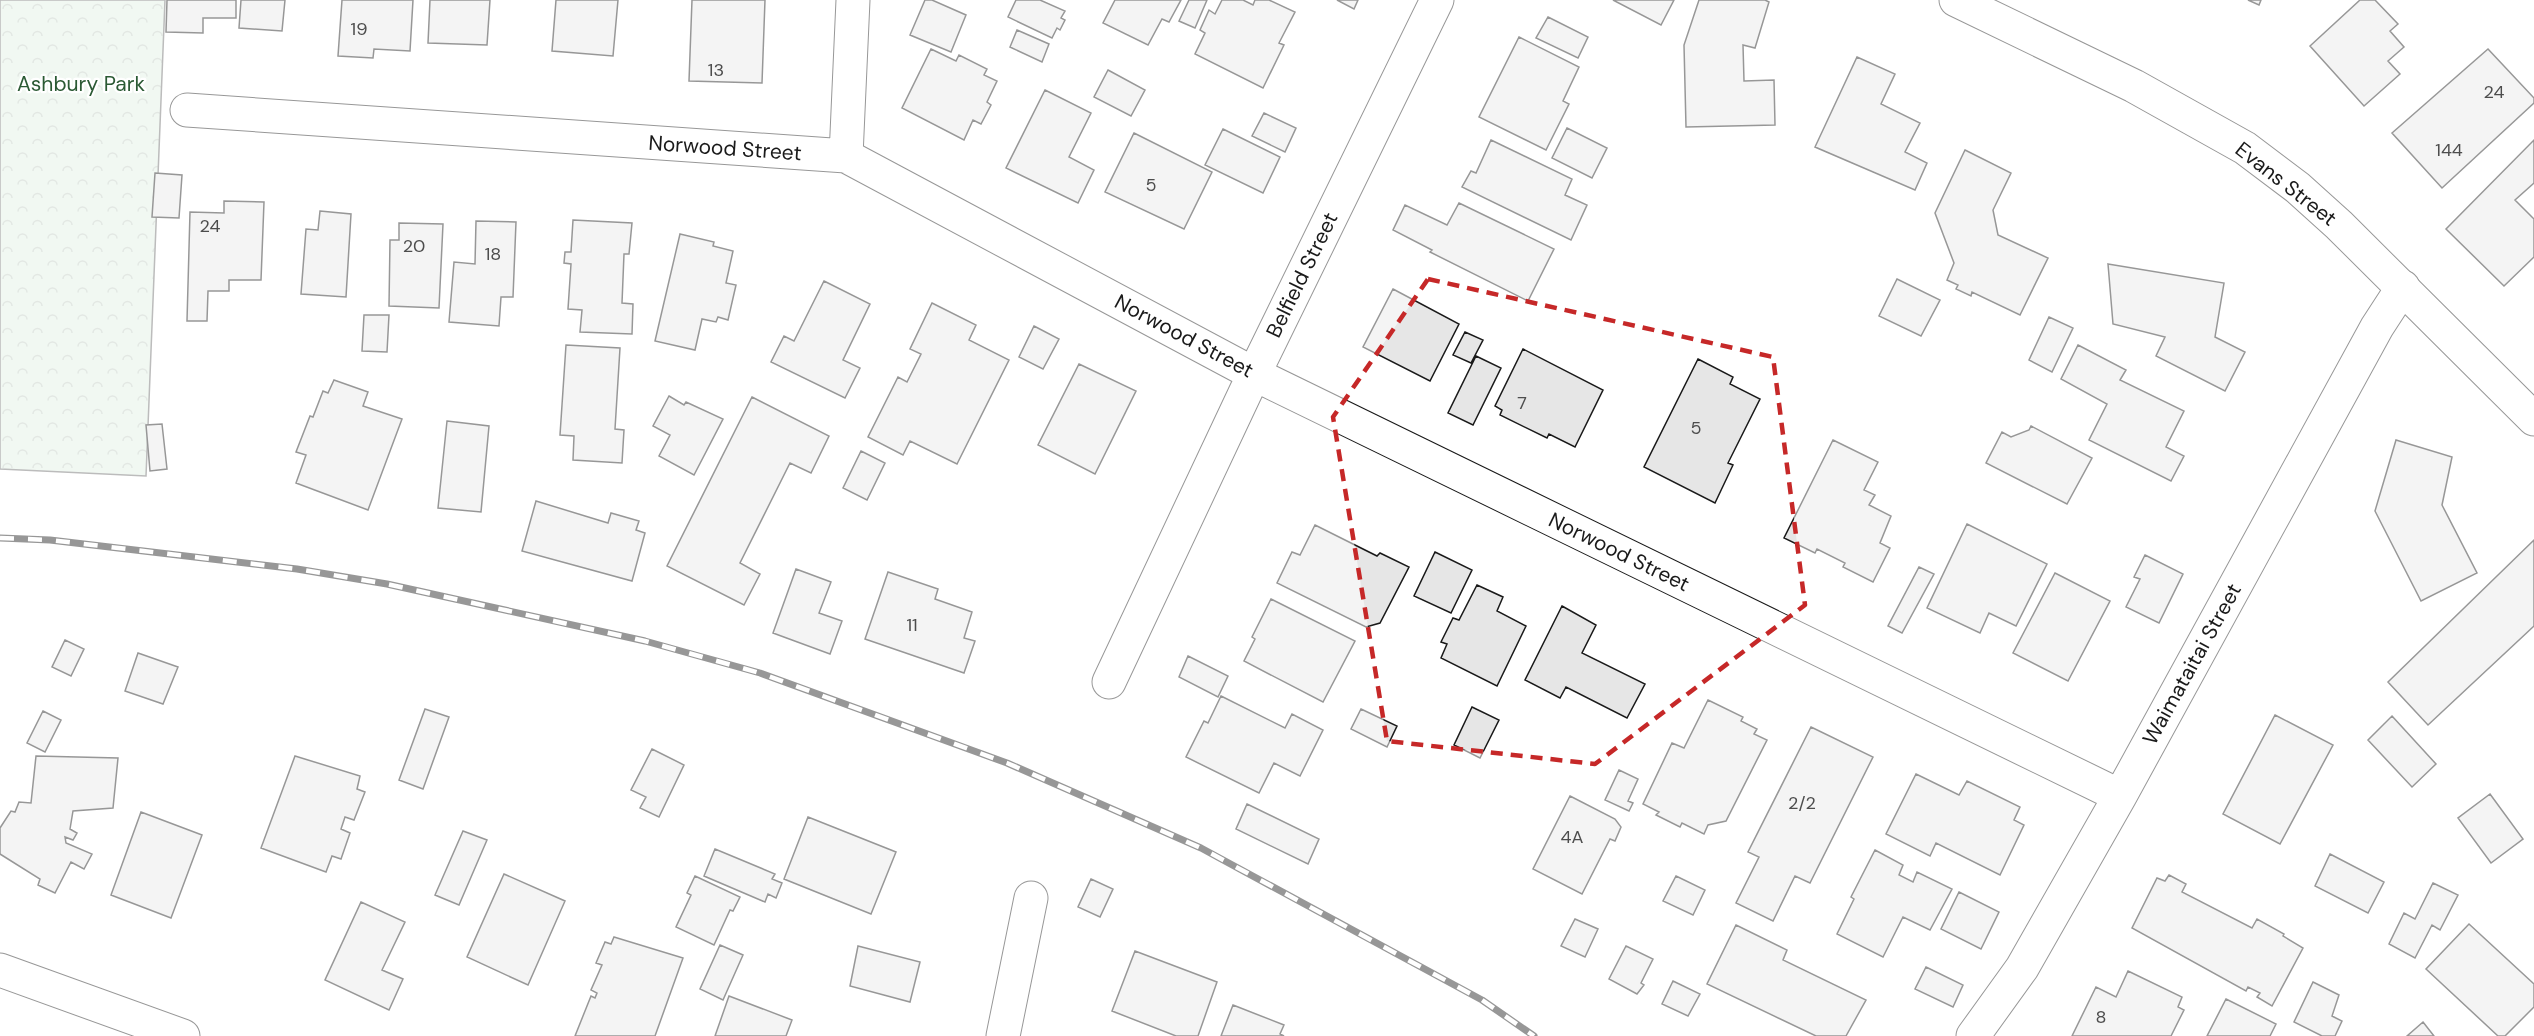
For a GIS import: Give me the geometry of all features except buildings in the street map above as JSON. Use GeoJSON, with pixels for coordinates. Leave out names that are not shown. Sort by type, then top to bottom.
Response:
{"type":"FeatureCollection","features":[{"type":"Feature","properties":{"kind":"main road"},"geometry":{"type":"LineString","coordinates":[[846,156],[853,0]]}},
{"type":"Feature","properties":{"kind":"main road","name":"Belfield Street"},"geometry":{"type":"LineString","coordinates":[[1109,682],[1254,374],[1437,0]]}},
{"type":"Feature","properties":{"kind":"main road","name":"Evans Street"},"geometry":{"type":"LineString","coordinates":[[1956,0],[2134,86],[2245,148],[2298,188],[2403,287],[2534,419]]}},
{"type":"Feature","properties":{"kind":"main road","name":"Norwood Street"},"geometry":{"type":"LineString","coordinates":[[187,110],[846,156],[1254,374],[2120,796]]}},
{"type":"Feature","properties":{"kind":"main road","name":"Waimataitai Street"},"geometry":{"type":"LineString","coordinates":[[1973,1036],[2022,968],[2120,796],[2377,327],[2403,287]]}},
{"type":"Feature","properties":{"kind":"main road"},"geometry":{"type":"LineString","coordinates":[[1003,1036],[1031,898]]}},
{"type":"Feature","properties":{"kind":"main road"},"geometry":{"type":"LineString","coordinates":[[0,970],[183,1036]]}},
{"type":"Feature","properties":{"kind":"highlighted area"},"geometry":{"type":"Polygon","coordinates":[[[1428,279],[1773,357],[1805,605],[1595,764],[1387,741],[1333,417],[1428,279]]]}},
{"type":"Feature","properties":{"kind":"green space","name":"Ashbury Park"},"geometry":{"type":"Polygon","coordinates":[[[0,0],[165,0],[146,476],[0,469],[0,0]]]}},
{"type":"Feature","properties":{"kind":"railway"},"geometry":{"type":"LineString","coordinates":[[0,538],[50,540],[297,569],[387,584],[645,641],[760,673],[1007,763],[1201,848],[1482,1000],[1534,1036]]}}]}
